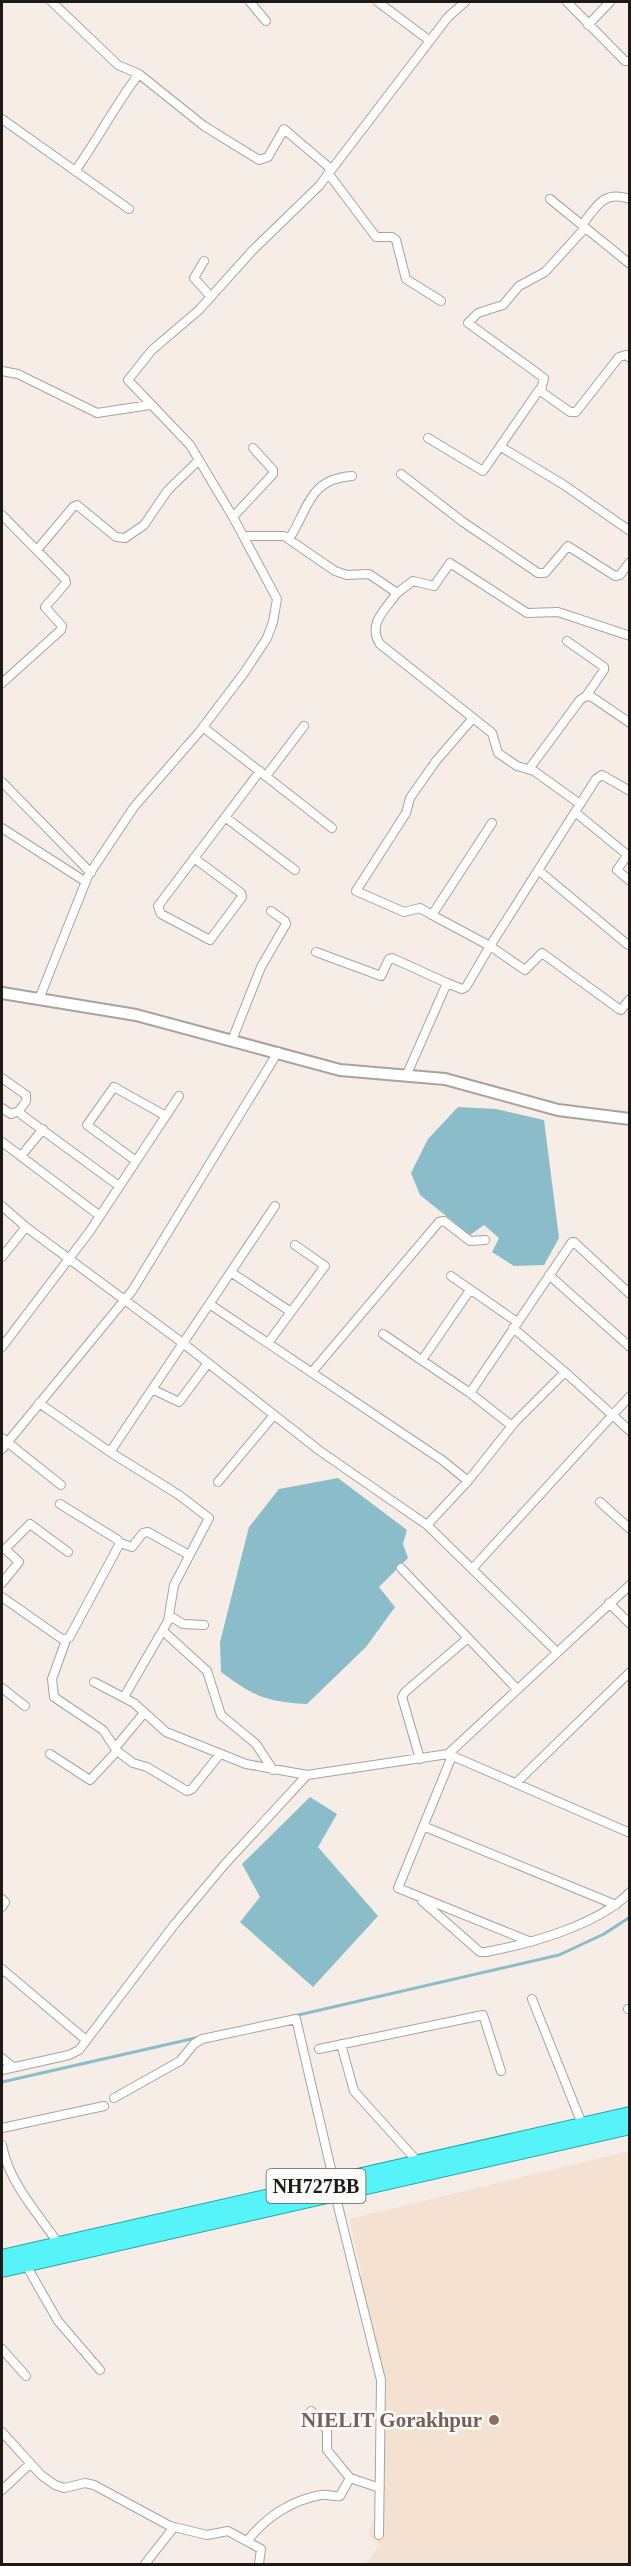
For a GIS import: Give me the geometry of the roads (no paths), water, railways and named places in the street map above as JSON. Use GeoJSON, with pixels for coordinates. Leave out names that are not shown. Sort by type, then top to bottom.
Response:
{"type":"FeatureCollection","features":[{"type":"Feature","properties":{"kind":"highway","name":"NH727BB"},"geometry":{"type":"LineString","coordinates":[[334,2188],[418,2162],[630,2114]]}},
{"type":"Feature","properties":{"kind":"highway","name":"NH727BB"},"geometry":{"type":"LineString","coordinates":[[2,2257],[63,2250],[334,2188],[630,2127]]}},
{"type":"Feature","properties":{"kind":"highway","name":"NH727BB"},"geometry":{"type":"LineString","coordinates":[[2,2270],[26,2265],[63,2250]]}},
{"type":"Feature","properties":{"kind":"street"},"geometry":{"type":"LineString","coordinates":[[52,2],[118,65],[139,74],[204,126],[259,160],[268,157],[284,129],[330,171],[376,237],[392,237],[396,240],[406,279],[441,302]]}},
{"type":"Feature","properties":{"kind":"street"},"geometry":{"type":"LineString","coordinates":[[250,2],[266,21]]}},
{"type":"Feature","properties":{"kind":"street"},"geometry":{"type":"LineString","coordinates":[[378,2],[429,41]]}},
{"type":"Feature","properties":{"kind":"street"},"geometry":{"type":"LineString","coordinates":[[39,999],[90,873],[134,807],[203,727],[267,638],[276,609],[277,599],[244,536],[190,445],[128,380],[152,350],[199,310],[252,251],[319,186],[448,17],[465,2]]}},
{"type":"Feature","properties":{"kind":"street"},"geometry":{"type":"LineString","coordinates":[[567,2],[625,61],[630,62]]}},
{"type":"Feature","properties":{"kind":"street"},"geometry":{"type":"LineString","coordinates":[[588,25],[610,2]]}},
{"type":"Feature","properties":{"kind":"street"},"geometry":{"type":"LineString","coordinates":[[75,171],[97,140],[116,104],[139,74]]}},
{"type":"Feature","properties":{"kind":"street"},"geometry":{"type":"LineString","coordinates":[[2,119],[129,209]]}},
{"type":"Feature","properties":{"kind":"street"},"geometry":{"type":"LineString","coordinates":[[428,438],[483,471],[538,392],[542,390],[544,378],[468,322],[478,313],[503,305],[519,286],[545,272],[584,226],[602,200],[615,196],[630,199]]}},
{"type":"Feature","properties":{"kind":"street"},"geometry":{"type":"LineString","coordinates":[[550,199],[630,264]]}},
{"type":"Feature","properties":{"kind":"street"},"geometry":{"type":"LineString","coordinates":[[204,261],[194,278],[211,297]]}},
{"type":"Feature","properties":{"kind":"street"},"geometry":{"type":"LineString","coordinates":[[542,390],[570,412],[576,412],[619,357],[626,355],[630,358]]}},
{"type":"Feature","properties":{"kind":"street"},"geometry":{"type":"LineString","coordinates":[[2,371],[18,374],[97,413],[150,405]]}},
{"type":"Feature","properties":{"kind":"street"},"geometry":{"type":"LineString","coordinates":[[501,447],[564,485],[630,531]]}},
{"type":"Feature","properties":{"kind":"street"},"geometry":{"type":"LineString","coordinates":[[233,517],[273,474],[273,470],[253,448]]}},
{"type":"Feature","properties":{"kind":"street"},"geometry":{"type":"LineString","coordinates":[[37,550],[77,505],[116,537],[125,538],[144,525],[168,490],[199,460]]}},
{"type":"Feature","properties":{"kind":"street"},"geometry":{"type":"LineString","coordinates":[[401,474],[463,522],[538,573],[545,573],[568,546],[615,576],[620,575],[630,562]]}},
{"type":"Feature","properties":{"kind":"street"},"geometry":{"type":"LineString","coordinates":[[289,539],[314,493],[331,479],[352,476]]}},
{"type":"Feature","properties":{"kind":"street"},"geometry":{"type":"LineString","coordinates":[[2,515],[65,579],[65,587],[45,607],[62,626],[61,630],[2,683]]}},
{"type":"Feature","properties":{"kind":"street"},"geometry":{"type":"LineString","coordinates":[[244,536],[279,534],[335,572],[346,575],[369,574],[397,593]]}},
{"type":"Feature","properties":{"kind":"street"},"geometry":{"type":"LineString","coordinates":[[580,804],[529,769],[517,766],[498,753],[492,734],[391,653],[375,636],[375,625],[397,593],[413,580],[434,586],[450,563],[527,613],[558,612],[630,636]]}},
{"type":"Feature","properties":{"kind":"street"},"geometry":{"type":"LineString","coordinates":[[529,769],[604,670],[604,667],[567,641]]}},
{"type":"Feature","properties":{"kind":"street"},"geometry":{"type":"LineString","coordinates":[[586,696],[592,697],[630,723]]}},
{"type":"Feature","properties":{"kind":"street"},"geometry":{"type":"LineString","coordinates":[[473,718],[448,745],[410,798],[406,813],[356,891],[404,912],[420,908],[490,946],[525,970],[542,953],[621,1010],[630,999]]}},
{"type":"Feature","properties":{"kind":"street"},"geometry":{"type":"LineString","coordinates":[[194,858],[241,893],[242,897],[210,940],[160,914],[158,909],[194,858],[225,817],[304,726]]}},
{"type":"Feature","properties":{"kind":"street"},"geometry":{"type":"LineString","coordinates":[[203,727],[332,828]]}},
{"type":"Feature","properties":{"kind":"street"},"geometry":{"type":"LineString","coordinates":[[316,952],[381,976],[389,959],[392,958],[465,989],[596,779],[602,775],[630,791]]}},
{"type":"Feature","properties":{"kind":"street"},"geometry":{"type":"LineString","coordinates":[[2,782],[90,873]]}},
{"type":"Feature","properties":{"kind":"street"},"geometry":{"type":"LineString","coordinates":[[574,812],[625,853],[626,857],[617,870],[630,881]]}},
{"type":"Feature","properties":{"kind":"street"},"geometry":{"type":"LineString","coordinates":[[225,817],[295,870]]}},
{"type":"Feature","properties":{"kind":"street"},"geometry":{"type":"LineString","coordinates":[[432,915],[492,823]]}},
{"type":"Feature","properties":{"kind":"street"},"geometry":{"type":"LineString","coordinates":[[2,828],[86,882]]}},
{"type":"Feature","properties":{"kind":"street"},"geometry":{"type":"LineString","coordinates":[[538,870],[628,945]]}},
{"type":"Feature","properties":{"kind":"street"},"geometry":{"type":"LineString","coordinates":[[232,1040],[261,967],[286,924],[271,911]]}},
{"type":"Feature","properties":{"kind":"street"},"geometry":{"type":"LineString","coordinates":[[407,1074],[447,983]]}},
{"type":"Feature","properties":{"kind":"street"},"geometry":{"type":"LineString","coordinates":[[2,993],[136,1015],[340,1070],[445,1079],[558,1110],[630,1119]]}},
{"type":"Feature","properties":{"kind":"street"},"geometry":{"type":"LineString","coordinates":[[61,1485],[3,1443],[132,1291],[278,1052]]}},
{"type":"Feature","properties":{"kind":"street"},"geometry":{"type":"LineString","coordinates":[[2,1078],[26,1095],[26,1101],[19,1112],[11,1114],[2,1108]]}},
{"type":"Feature","properties":{"kind":"street"},"geometry":{"type":"LineString","coordinates":[[136,1161],[87,1125],[114,1087],[166,1116]]}},
{"type":"Feature","properties":{"kind":"street"},"geometry":{"type":"LineString","coordinates":[[2,1347],[100,1216],[179,1096]]}},
{"type":"Feature","properties":{"kind":"street"},"geometry":{"type":"LineString","coordinates":[[19,1112],[119,1186]]}},
{"type":"Feature","properties":{"kind":"street"},"geometry":{"type":"LineString","coordinates":[[21,1156],[43,1130]]}},
{"type":"Feature","properties":{"kind":"street"},"geometry":{"type":"LineString","coordinates":[[2,1142],[100,1216]]}},
{"type":"Feature","properties":{"kind":"street"},"geometry":{"type":"LineString","coordinates":[[2,1206],[26,1227],[184,1344],[320,1451],[426,1525],[557,1652]]}},
{"type":"Feature","properties":{"kind":"street"},"geometry":{"type":"LineString","coordinates":[[110,1452],[154,1390],[275,1206]]}},
{"type":"Feature","properties":{"kind":"street"},"geometry":{"type":"LineString","coordinates":[[312,1372],[439,1222],[444,1221],[470,1241],[485,1240]]}},
{"type":"Feature","properties":{"kind":"street"},"geometry":{"type":"LineString","coordinates":[[2,1257],[26,1227]]}},
{"type":"Feature","properties":{"kind":"street"},"geometry":{"type":"LineString","coordinates":[[470,1394],[549,1275],[574,1242],[630,1294]]}},
{"type":"Feature","properties":{"kind":"street"},"geometry":{"type":"LineString","coordinates":[[268,1342],[325,1266],[295,1245]]}},
{"type":"Feature","properties":{"kind":"street"},"geometry":{"type":"LineString","coordinates":[[231,1273],[291,1312]]}},
{"type":"Feature","properties":{"kind":"street"},"geometry":{"type":"LineString","coordinates":[[549,1275],[630,1347]]}},
{"type":"Feature","properties":{"kind":"street"},"geometry":{"type":"LineString","coordinates":[[451,1276],[515,1325],[630,1431]]}},
{"type":"Feature","properties":{"kind":"street"},"geometry":{"type":"LineString","coordinates":[[422,1360],[470,1290]]}},
{"type":"Feature","properties":{"kind":"street"},"geometry":{"type":"LineString","coordinates":[[211,1305],[468,1480]]}},
{"type":"Feature","properties":{"kind":"street"},"geometry":{"type":"LineString","coordinates":[[383,1334],[512,1426]]}},
{"type":"Feature","properties":{"kind":"street"},"geometry":{"type":"LineString","coordinates":[[154,1390],[179,1402],[208,1363]]}},
{"type":"Feature","properties":{"kind":"street"},"geometry":{"type":"LineString","coordinates":[[426,1525],[468,1480],[512,1426],[565,1372]]}},
{"type":"Feature","properties":{"kind":"street"},"geometry":{"type":"LineString","coordinates":[[472,1569],[630,1396]]}},
{"type":"Feature","properties":{"kind":"street"},"geometry":{"type":"LineString","coordinates":[[39,1403],[208,1516],[208,1521],[174,1585],[170,1616],[124,1697]]}},
{"type":"Feature","properties":{"kind":"street"},"geometry":{"type":"LineString","coordinates":[[218,1482],[274,1415]]}},
{"type":"Feature","properties":{"kind":"street"},"geometry":{"type":"LineString","coordinates":[[600,1502],[630,1529]]}},
{"type":"Feature","properties":{"kind":"street"},"geometry":{"type":"LineString","coordinates":[[60,1504],[120,1543],[132,1547],[143,1533],[148,1532],[189,1555]]}},
{"type":"Feature","properties":{"kind":"street"},"geometry":{"type":"LineString","coordinates":[[2,1583],[19,1562],[5,1549],[30,1524],[68,1552]]}},
{"type":"Feature","properties":{"kind":"street"},"geometry":{"type":"LineString","coordinates":[[120,1543],[66,1640],[52,1679],[54,1697],[103,1730],[116,1749],[133,1763],[147,1767],[187,1791],[192,1789],[220,1754]]}},
{"type":"Feature","properties":{"kind":"street"},"geometry":{"type":"LineString","coordinates":[[401,1568],[517,1689]]}},
{"type":"Feature","properties":{"kind":"street"},"geometry":{"type":"LineString","coordinates":[[531,1942],[399,1890],[397,1886],[450,1755],[517,1689],[630,1585]]}},
{"type":"Feature","properties":{"kind":"street"},"geometry":{"type":"LineString","coordinates":[[2,1597],[66,1640]]}},
{"type":"Feature","properties":{"kind":"street"},"geometry":{"type":"LineString","coordinates":[[609,1603],[630,1624]]}},
{"type":"Feature","properties":{"kind":"street"},"geometry":{"type":"LineString","coordinates":[[170,1616],[183,1624],[204,1625]]}},
{"type":"Feature","properties":{"kind":"street"},"geometry":{"type":"LineString","coordinates":[[163,1630],[207,1671],[221,1715],[256,1744],[273,1770]]}},
{"type":"Feature","properties":{"kind":"street"},"geometry":{"type":"LineString","coordinates":[[420,1759],[402,1697],[468,1638]]}},
{"type":"Feature","properties":{"kind":"street"},"geometry":{"type":"LineString","coordinates":[[516,1783],[630,1672]]}},
{"type":"Feature","properties":{"kind":"street"},"geometry":{"type":"LineString","coordinates":[[94,1682],[124,1697],[166,1732],[246,1764],[307,1775],[450,1755],[630,1833]]}},
{"type":"Feature","properties":{"kind":"street"},"geometry":{"type":"LineString","coordinates":[[2,1688],[25,1706]]}},
{"type":"Feature","properties":{"kind":"street"},"geometry":{"type":"LineString","coordinates":[[50,1754],[90,1780],[144,1713]]}},
{"type":"Feature","properties":{"kind":"street"},"geometry":{"type":"LineString","coordinates":[[2,2070],[69,2055],[79,2050],[181,1917],[307,1775]]}},
{"type":"Feature","properties":{"kind":"street"},"geometry":{"type":"LineString","coordinates":[[423,1826],[616,1905]]}},
{"type":"Feature","properties":{"kind":"street"},"geometry":{"type":"LineString","coordinates":[[417,1897],[482,1952],[531,1942],[598,1916],[616,1905],[630,1892]]}},
{"type":"Feature","properties":{"kind":"street"},"geometry":{"type":"LineString","coordinates":[[2,1899],[5,1903],[2,1907]]}},
{"type":"Feature","properties":{"kind":"street"},"geometry":{"type":"LineString","coordinates":[[2,1969],[87,2040]]}},
{"type":"Feature","properties":{"kind":"street"},"geometry":{"type":"LineString","coordinates":[[532,2000],[582,2124]]}},
{"type":"Feature","properties":{"kind":"street"},"geometry":{"type":"LineString","coordinates":[[319,2049],[483,2014],[501,2071]]}},
{"type":"Feature","properties":{"kind":"street"},"geometry":{"type":"LineString","coordinates":[[114,2098],[180,2061],[194,2044],[202,2039],[296,2019],[381,2380],[379,2535]]}},
{"type":"Feature","properties":{"kind":"street"},"geometry":{"type":"LineString","coordinates":[[341,2044],[354,2091],[418,2162]]}},
{"type":"Feature","properties":{"kind":"street"},"geometry":{"type":"LineString","coordinates":[[2,2058],[13,2067]]}},
{"type":"Feature","properties":{"kind":"street"},"geometry":{"type":"LineString","coordinates":[[2,2128],[104,2106]]}},
{"type":"Feature","properties":{"kind":"street"},"geometry":{"type":"LineString","coordinates":[[2,2145],[4,2159],[15,2182],[63,2250]]}},
{"type":"Feature","properties":{"kind":"street"},"geometry":{"type":"LineString","coordinates":[[26,2265],[58,2320],[100,2370]]}},
{"type":"Feature","properties":{"kind":"street"},"geometry":{"type":"LineString","coordinates":[[2,2349],[26,2376]]}},
{"type":"Feature","properties":{"kind":"street"},"geometry":{"type":"LineString","coordinates":[[311,2411],[327,2430],[327,2450],[350,2478],[380,2488]]}},
{"type":"Feature","properties":{"kind":"street"},"geometry":{"type":"LineString","coordinates":[[2,2432],[30,2464],[55,2486],[64,2488],[85,2483],[94,2485],[174,2527],[207,2535],[228,2530],[261,2549],[259,2565]]}},
{"type":"Feature","properties":{"kind":"street"},"geometry":{"type":"LineString","coordinates":[[2,2490],[30,2464]]}},
{"type":"Feature","properties":{"kind":"street"},"geometry":{"type":"LineString","coordinates":[[248,2540],[270,2517],[294,2504],[321,2495],[340,2496],[350,2478]]}},
{"type":"Feature","properties":{"kind":"street"},"geometry":{"type":"LineString","coordinates":[[145,2565],[174,2527]]}},
{"type":"Feature","properties":{"kind":"water"},"geometry":{"type":"Polygon","coordinates":[[[458,1107],[496,1109],[544,1120],[559,1238],[544,1265],[514,1266],[492,1252],[499,1238],[484,1225],[470,1235],[420,1195],[411,1173],[428,1139],[458,1107]]]}},
{"type":"Feature","properties":{"kind":"water"},"geometry":{"type":"Polygon","coordinates":[[[338,1478],[407,1530],[403,1544],[408,1558],[379,1587],[395,1607],[366,1647],[307,1704],[280,1702],[242,1687],[221,1672],[220,1642],[249,1527],[279,1489],[338,1478]]]}},
{"type":"Feature","properties":{"kind":"water"},"geometry":{"type":"Polygon","coordinates":[[[310,1797],[337,1814],[318,1847],[378,1916],[313,1987],[240,1922],[260,1897],[242,1864],[310,1797]]]}},
{"type":"Feature","properties":{"kind":"waterway"},"geometry":{"type":"LineString","coordinates":[[294,2016],[559,1955],[604,1934],[630,1917]]}},
{"type":"Feature","properties":{"kind":"waterway"},"geometry":{"type":"LineString","coordinates":[[2,2082],[200,2037]]}},
{"type":"Feature","properties":{"kind":"place","name":"NIELIT Gorakhpur"},"geometry":{"type":"Point","coordinates":[494,2420]}}]}
